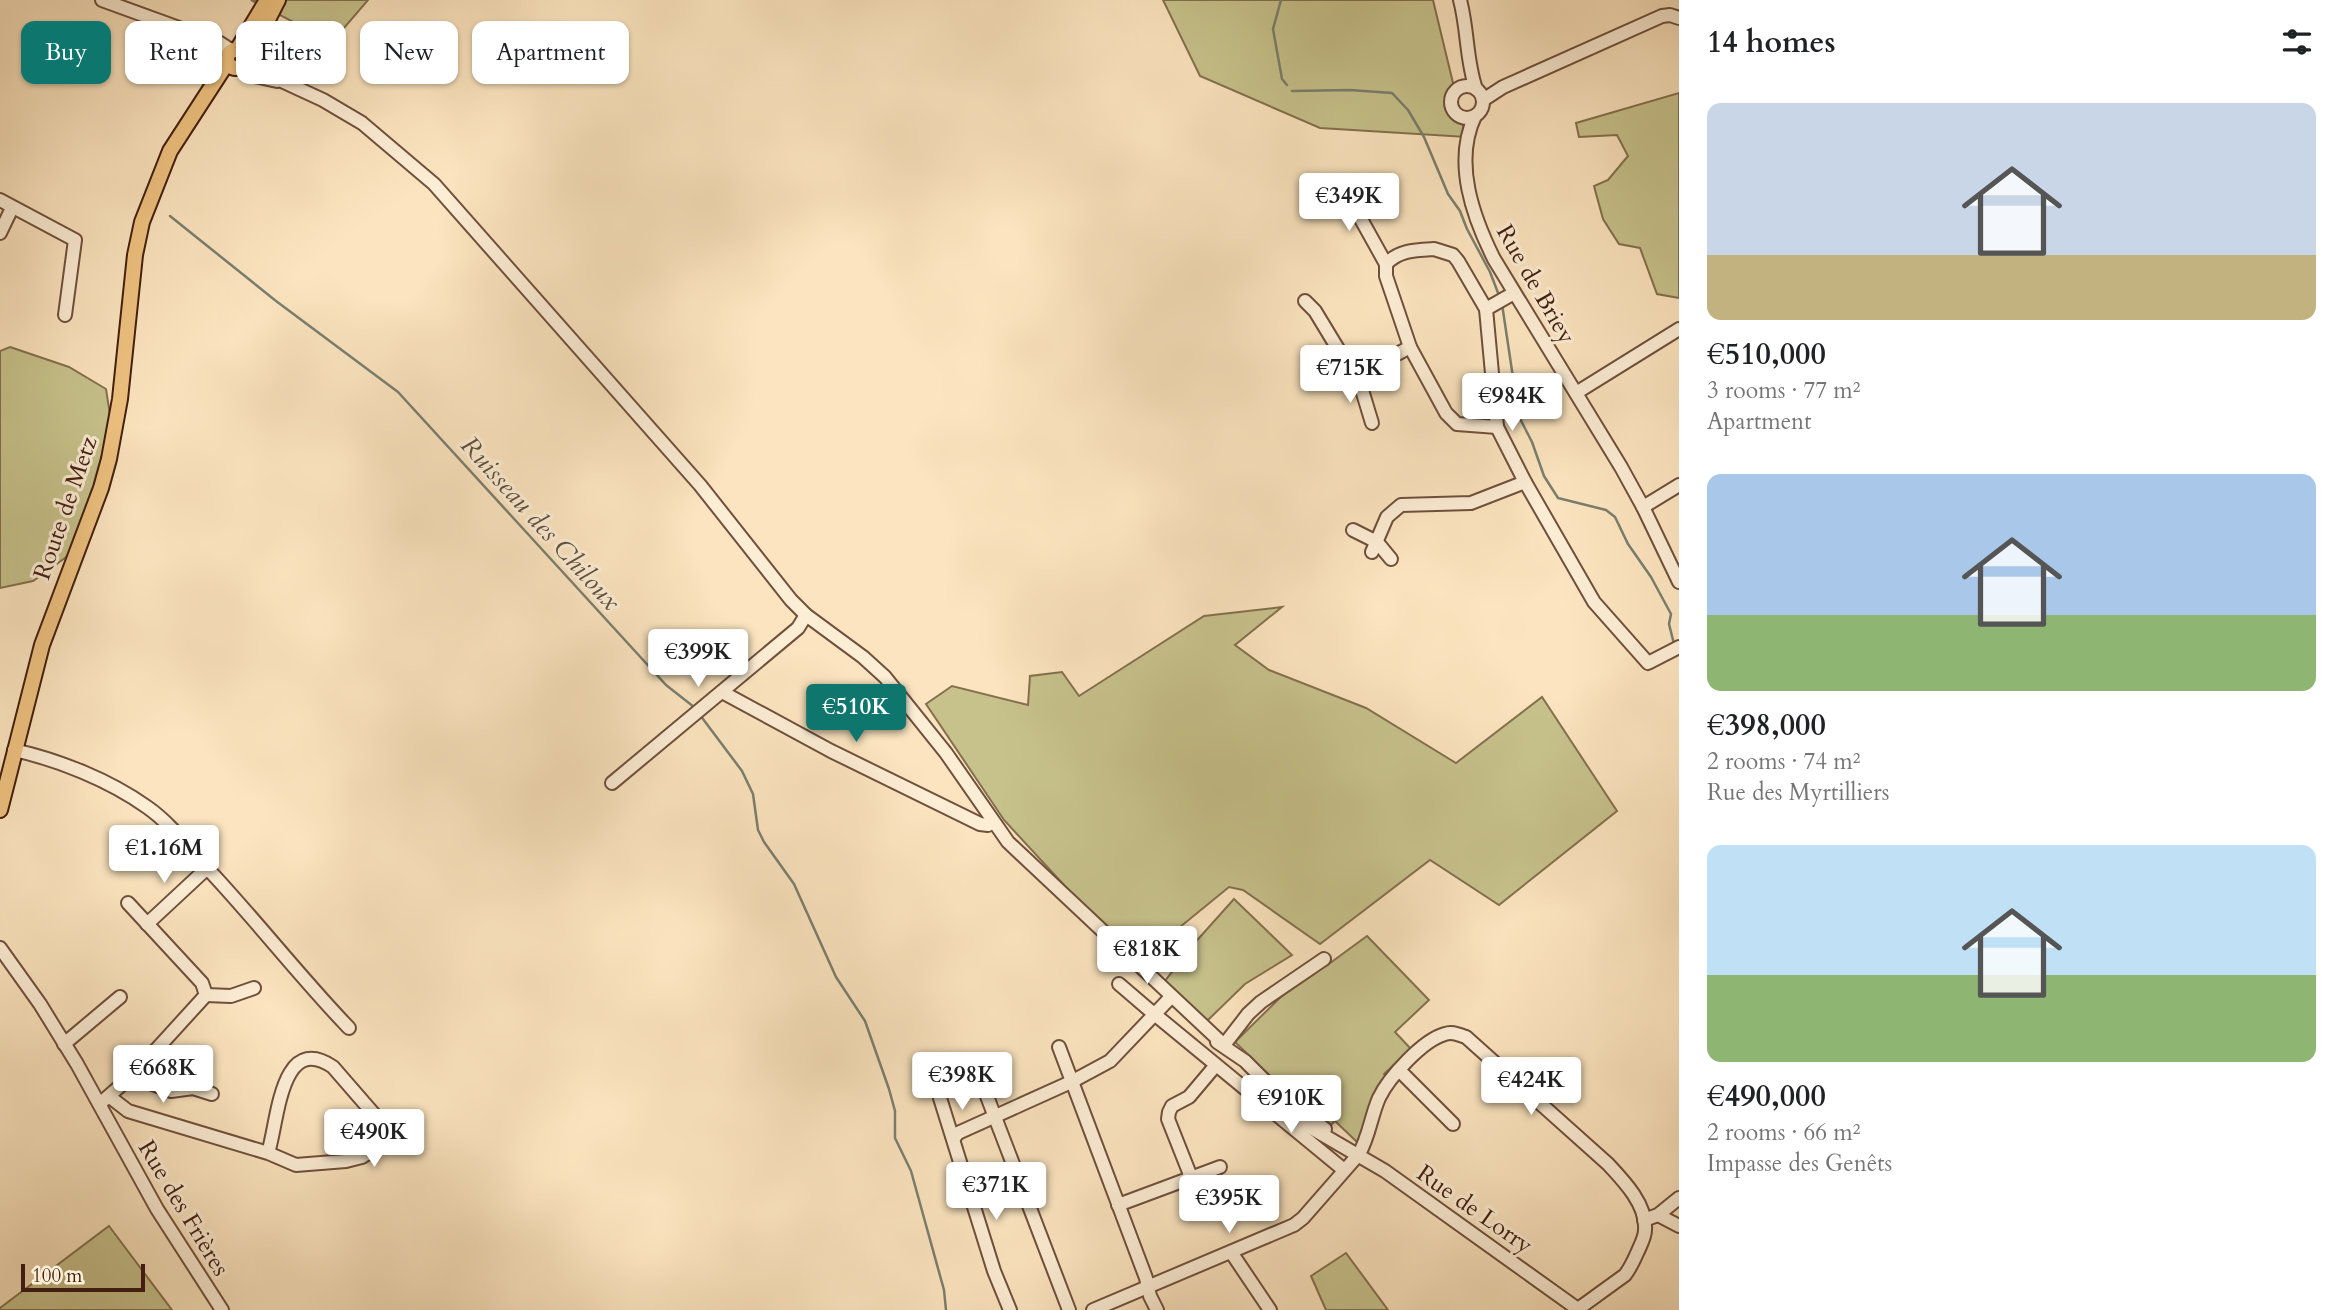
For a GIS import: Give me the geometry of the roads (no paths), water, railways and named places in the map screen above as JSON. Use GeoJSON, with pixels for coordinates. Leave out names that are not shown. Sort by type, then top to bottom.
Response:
{"type":"FeatureCollection","features":[{"type":"Feature","properties":{"kind":"main road","name":"Route de Metz"},"geometry":{"type":"LineString","coordinates":[[0,810],[42,645],[101,488],[109,459],[121,387],[135,255],[142,222],[161,175],[235,58],[268,0]]}},
{"type":"Feature","properties":{"kind":"main road","name":"Route de Metz"},"geometry":{"type":"LineString","coordinates":[[235,58],[249,49],[278,0]]}},
{"type":"Feature","properties":{"kind":"street"},"geometry":{"type":"LineString","coordinates":[[102,0],[157,21]]}},
{"type":"Feature","properties":{"kind":"street"},"geometry":{"type":"LineString","coordinates":[[1460,0],[1470,67],[1480,94],[1482,109],[1475,116],[1465,118],[1456,113],[1452,100],[1461,88],[1470,67]]}},
{"type":"Feature","properties":{"kind":"street"},"geometry":{"type":"LineString","coordinates":[[1480,94],[1503,87],[1662,16],[1679,18]]}},
{"type":"Feature","properties":{"kind":"street"},"geometry":{"type":"LineString","coordinates":[[222,45],[235,58]]}},
{"type":"Feature","properties":{"kind":"street"},"geometry":{"type":"LineString","coordinates":[[222,54],[235,58]]}},
{"type":"Feature","properties":{"kind":"street","name":"Rue de Lorry"},"geometry":{"type":"LineString","coordinates":[[235,58],[250,75],[284,82],[323,100],[362,123],[396,149],[434,184],[700,485],[770,575],[806,615],[863,657],[885,677],[946,753],[1008,842],[1159,982],[1169,1000],[1345,1146],[1579,1310]]}},
{"type":"Feature","properties":{"kind":"street"},"geometry":{"type":"LineString","coordinates":[[1461,88],[1471,87],[1480,94]]}},
{"type":"Feature","properties":{"kind":"street","name":"Rue de Briey"},"geometry":{"type":"LineString","coordinates":[[1456,113],[1466,145],[1468,184],[1478,224],[1494,260],[1511,295],[1576,393],[1643,507],[1679,582]]}},
{"type":"Feature","properties":{"kind":"street","name":"Rue de Briey"},"geometry":{"type":"LineString","coordinates":[[1466,145],[1475,116]]}},
{"type":"Feature","properties":{"kind":"street"},"geometry":{"type":"LineString","coordinates":[[1342,185],[1386,264],[1386,276],[1410,348],[1450,418],[1463,425],[1497,426]]}},
{"type":"Feature","properties":{"kind":"street"},"geometry":{"type":"LineString","coordinates":[[0,200],[75,240],[65,315]]}},
{"type":"Feature","properties":{"kind":"street"},"geometry":{"type":"LineString","coordinates":[[0,233],[12,208]]}},
{"type":"Feature","properties":{"kind":"street"},"geometry":{"type":"LineString","coordinates":[[1386,264],[1392,257],[1417,250],[1434,249],[1446,252],[1458,261],[1490,307],[1497,426],[1525,482],[1587,590],[1612,625],[1648,663],[1675,650]]}},
{"type":"Feature","properties":{"kind":"street"},"geometry":{"type":"LineString","coordinates":[[1490,307],[1511,295]]}},
{"type":"Feature","properties":{"kind":"street"},"geometry":{"type":"LineString","coordinates":[[1305,301],[1315,312],[1355,377],[1372,423]]}},
{"type":"Feature","properties":{"kind":"street"},"geometry":{"type":"LineString","coordinates":[[1576,393],[1679,329]]}},
{"type":"Feature","properties":{"kind":"street"},"geometry":{"type":"LineString","coordinates":[[1355,377],[1410,348]]}},
{"type":"Feature","properties":{"kind":"street"},"geometry":{"type":"LineString","coordinates":[[1374,547],[1387,517],[1401,505],[1471,503],[1525,482]]}},
{"type":"Feature","properties":{"kind":"street"},"geometry":{"type":"LineString","coordinates":[[1643,507],[1679,485]]}},
{"type":"Feature","properties":{"kind":"street"},"geometry":{"type":"LineString","coordinates":[[1353,530],[1391,559]]}},
{"type":"Feature","properties":{"kind":"street"},"geometry":{"type":"LineString","coordinates":[[612,783],[798,628],[806,615]]}},
{"type":"Feature","properties":{"kind":"street"},"geometry":{"type":"LineString","coordinates":[[722,692],[831,751],[980,824],[988,825],[993,822]]}},
{"type":"Feature","properties":{"kind":"street"},"geometry":{"type":"LineString","coordinates":[[14,750],[97,780],[126,794],[164,821],[258,923],[349,1028]]}},
{"type":"Feature","properties":{"kind":"street"},"geometry":{"type":"LineString","coordinates":[[147,924],[204,871]]}},
{"type":"Feature","properties":{"kind":"street"},"geometry":{"type":"LineString","coordinates":[[128,903],[202,983],[206,995]]}},
{"type":"Feature","properties":{"kind":"street","name":"Rue des Frières"},"geometry":{"type":"LineString","coordinates":[[0,948],[105,1100],[157,1209],[222,1310]]}},
{"type":"Feature","properties":{"kind":"street"},"geometry":{"type":"LineString","coordinates":[[1224,1045],[1262,1001],[1324,959]]}},
{"type":"Feature","properties":{"kind":"street"},"geometry":{"type":"LineString","coordinates":[[1119,984],[1344,1170]]}},
{"type":"Feature","properties":{"kind":"street"},"geometry":{"type":"LineString","coordinates":[[254,988],[231,996],[206,995],[134,1074],[105,1100],[128,1111],[268,1153],[296,1165],[325,1164],[362,1157],[373,1150],[381,1138],[379,1120],[333,1067],[325,1061],[307,1059],[295,1066],[284,1082],[268,1153]]}},
{"type":"Feature","properties":{"kind":"street"},"geometry":{"type":"LineString","coordinates":[[65,1044],[120,997]]}},
{"type":"Feature","properties":{"kind":"street"},"geometry":{"type":"LineString","coordinates":[[954,1138],[958,1133],[1071,1082],[1110,1060],[1169,1000]]}},
{"type":"Feature","properties":{"kind":"street"},"geometry":{"type":"LineString","coordinates":[[1093,1310],[1299,1223],[1359,1154],[1378,1100],[1399,1070],[1433,1040],[1446,1033],[1455,1033],[1466,1037],[1608,1164],[1631,1192],[1644,1220],[1646,1232],[1631,1268],[1579,1310]]}},
{"type":"Feature","properties":{"kind":"street"},"geometry":{"type":"LineString","coordinates":[[1059,1047],[1157,1310]]}},
{"type":"Feature","properties":{"kind":"street"},"geometry":{"type":"LineString","coordinates":[[975,1065],[990,1119],[1069,1310]]}},
{"type":"Feature","properties":{"kind":"street"},"geometry":{"type":"LineString","coordinates":[[1191,1177],[1168,1119],[1169,1112],[1174,1104],[1189,1097],[1216,1065]]}},
{"type":"Feature","properties":{"kind":"street"},"geometry":{"type":"LineString","coordinates":[[1399,1070],[1453,1124]]}},
{"type":"Feature","properties":{"kind":"street"},"geometry":{"type":"LineString","coordinates":[[134,1074],[142,1080],[171,1091],[193,1088],[212,1094]]}},
{"type":"Feature","properties":{"kind":"street"},"geometry":{"type":"LineString","coordinates":[[940,1098],[994,1271],[1010,1310]]}},
{"type":"Feature","properties":{"kind":"street"},"geometry":{"type":"LineString","coordinates":[[1118,1205],[1220,1167]]}},
{"type":"Feature","properties":{"kind":"street"},"geometry":{"type":"LineString","coordinates":[[1644,1220],[1658,1215],[1679,1198]]}},
{"type":"Feature","properties":{"kind":"street"},"geometry":{"type":"LineString","coordinates":[[1658,1215],[1679,1226]]}},
{"type":"Feature","properties":{"kind":"street"},"geometry":{"type":"LineString","coordinates":[[1231,1252],[1270,1310]]}},
{"type":"Feature","properties":{"kind":"waterway"},"geometry":{"type":"LineString","coordinates":[[1281,0],[1273,29],[1282,79],[1287,85]]}},
{"type":"Feature","properties":{"kind":"waterway"},"geometry":{"type":"LineString","coordinates":[[1292,91],[1350,90],[1392,93],[1408,110],[1424,137],[1448,194],[1460,211],[1500,298]]}},
{"type":"Feature","properties":{"kind":"waterway","name":"Ruisseau des Chiloux"},"geometry":{"type":"LineString","coordinates":[[170,216],[276,301],[398,392],[666,685],[694,707]]}},
{"type":"Feature","properties":{"kind":"waterway"},"geometry":{"type":"LineString","coordinates":[[1502,304],[1514,384],[1514,407],[1532,442],[1544,476],[1558,498],[1606,510],[1615,517],[1628,544],[1651,577],[1671,614],[1669,624],[1674,644]]}},
{"type":"Feature","properties":{"kind":"waterway","name":"Ruisseau des Chiloux"},"geometry":{"type":"LineString","coordinates":[[700,715],[742,771],[753,794],[758,830],[794,884],[836,977],[865,1021],[889,1089],[895,1111],[895,1138],[911,1171],[944,1290],[946,1310]]}}]}
